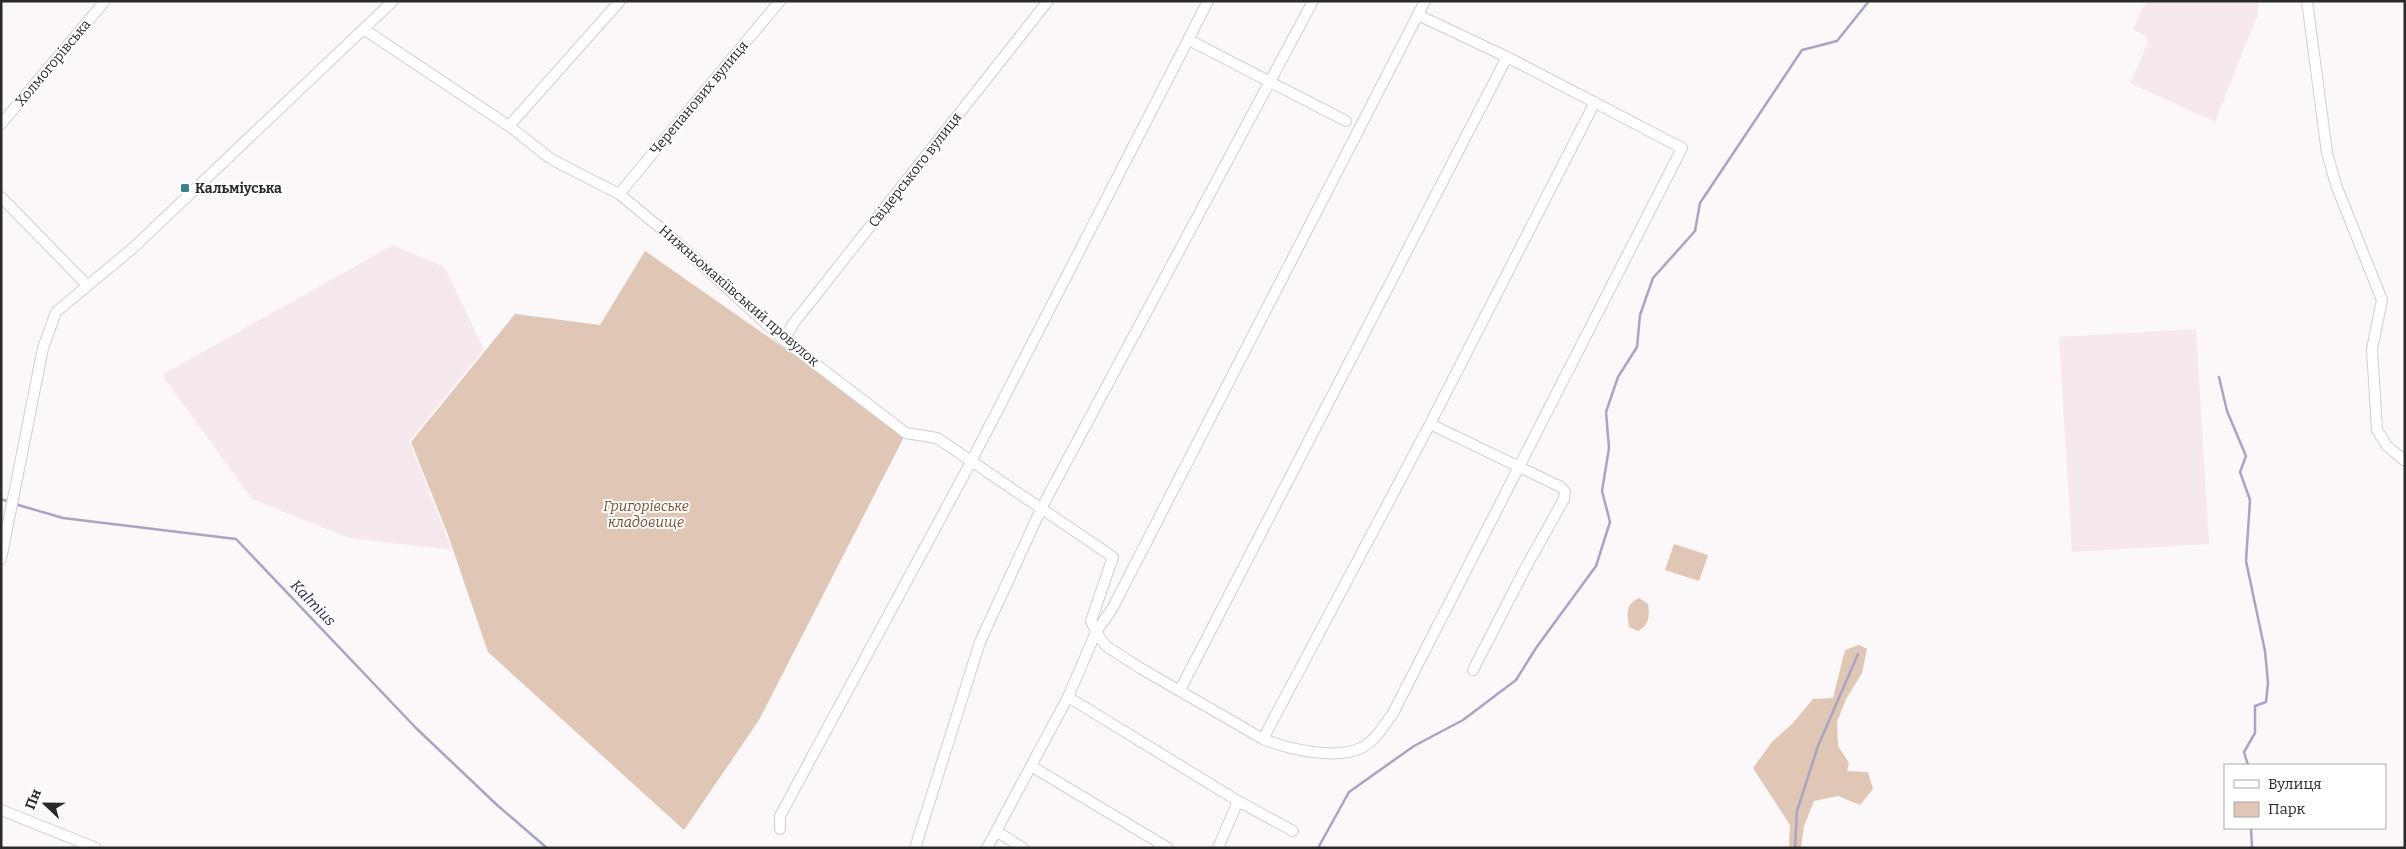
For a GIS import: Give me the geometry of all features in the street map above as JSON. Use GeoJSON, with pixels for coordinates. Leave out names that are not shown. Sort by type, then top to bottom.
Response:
{"type":"FeatureCollection","features":[{"type":"Feature","properties":{"kind":"street","name":"Холмогорівська"},"geometry":{"type":"LineString","coordinates":[[1,124],[106,1]]}},
{"type":"Feature","properties":{"kind":"street"},"geometry":{"type":"LineString","coordinates":[[1,559],[43,348],[56,312],[86,285],[133,248],[365,30],[393,1]]}},
{"type":"Feature","properties":{"kind":"street"},"geometry":{"type":"LineString","coordinates":[[509,126],[620,1]]}},
{"type":"Feature","properties":{"kind":"street","name":"Черепанових вулиця"},"geometry":{"type":"LineString","coordinates":[[619,194],[780,1]]}},
{"type":"Feature","properties":{"kind":"street","name":"Свiдерського вулиця"},"geometry":{"type":"LineString","coordinates":[[784,340],[794,324],[1048,1]]}},
{"type":"Feature","properties":{"kind":"street"},"geometry":{"type":"LineString","coordinates":[[780,829],[780,816],[972,460],[1208,1]]}},
{"type":"Feature","properties":{"kind":"street"},"geometry":{"type":"LineString","coordinates":[[915,848],[980,642],[1042,507],[1313,1]]}},
{"type":"Feature","properties":{"kind":"street"},"geometry":{"type":"LineString","coordinates":[[987,848],[1068,697],[1096,632],[1112,609],[1425,1]]}},
{"type":"Feature","properties":{"kind":"street"},"geometry":{"type":"LineString","coordinates":[[2307,1],[2327,153],[2336,185],[2382,300],[2372,349],[2377,430],[2387,446],[2405,461]]}},
{"type":"Feature","properties":{"kind":"street"},"geometry":{"type":"LineString","coordinates":[[1096,632],[1106,646],[1140,668],[1263,739],[1282,746],[1328,752],[1349,751],[1362,747],[1376,737],[1392,715],[1682,148],[1507,57],[1418,15]]}},
{"type":"Feature","properties":{"kind":"street","name":"Нижньомакіївський провулок"},"geometry":{"type":"LineString","coordinates":[[365,30],[509,126],[552,159],[619,194],[669,235],[784,340],[906,433],[937,438],[1042,507],[1113,557],[1091,621],[1096,632]]}},
{"type":"Feature","properties":{"kind":"street"},"geometry":{"type":"LineString","coordinates":[[1188,40],[1346,121]]}},
{"type":"Feature","properties":{"kind":"street"},"geometry":{"type":"LineString","coordinates":[[1180,690],[1507,57]]}},
{"type":"Feature","properties":{"kind":"street"},"geometry":{"type":"LineString","coordinates":[[1263,739],[1430,424],[1595,102]]}},
{"type":"Feature","properties":{"kind":"street"},"geometry":{"type":"LineString","coordinates":[[1,197],[86,285]]}},
{"type":"Feature","properties":{"kind":"street"},"geometry":{"type":"LineString","coordinates":[[1430,424],[1520,466],[1561,487],[1565,492],[1564,500],[1525,569],[1473,670]]}},
{"type":"Feature","properties":{"kind":"street"},"geometry":{"type":"LineString","coordinates":[[1068,697],[1238,801],[1293,831]]}},
{"type":"Feature","properties":{"kind":"street"},"geometry":{"type":"LineString","coordinates":[[1031,766],[1168,848]]}},
{"type":"Feature","properties":{"kind":"street"},"geometry":{"type":"LineString","coordinates":[[1218,848],[1238,801]]}},
{"type":"Feature","properties":{"kind":"street"},"geometry":{"type":"LineString","coordinates":[[1,810],[96,848]]}},
{"type":"Feature","properties":{"kind":"street"},"geometry":{"type":"LineString","coordinates":[[996,831],[1023,848]]}},
{"type":"Feature","properties":{"kind":"shaded area"},"geometry":{"type":"Polygon","coordinates":[[[2146,1],[2258,1],[2258,14],[2215,122],[2130,83],[2148,43],[2146,37],[2133,29],[2146,1]]]}},
{"type":"Feature","properties":{"kind":"shaded area"},"geometry":{"type":"Polygon","coordinates":[[[393,245],[444,267],[484,349],[409,441],[452,550],[349,538],[252,499],[162,375],[393,245]]]}},
{"type":"Feature","properties":{"kind":"shaded area"},"geometry":{"type":"Polygon","coordinates":[[[2196,329],[2209,544],[2072,552],[2059,337],[2196,329]]]}},
{"type":"Feature","properties":{"kind":"green space","name":"Григорівське кладовище"},"geometry":{"type":"Polygon","coordinates":[[[645,251],[906,433],[759,720],[684,830],[488,652],[447,532],[411,442],[515,314],[600,325],[645,251]]]}},
{"type":"Feature","properties":{"kind":"green space"},"geometry":{"type":"Polygon","coordinates":[[[1674,544],[1708,555],[1699,581],[1665,570],[1674,544]]]}},
{"type":"Feature","properties":{"kind":"green space"},"geometry":{"type":"Polygon","coordinates":[[[1639,598],[1648,604],[1649,612],[1647,623],[1638,631],[1629,627],[1628,610],[1631,604],[1639,598]]]}},
{"type":"Feature","properties":{"kind":"green space"},"geometry":{"type":"Polygon","coordinates":[[[1859,645],[1867,649],[1862,673],[1846,699],[1837,722],[1838,746],[1849,763],[1847,771],[1868,772],[1873,789],[1860,805],[1838,796],[1814,801],[1804,826],[1801,848],[1789,848],[1790,825],[1753,768],[1772,742],[1792,724],[1813,699],[1833,698],[1845,650],[1859,645]]]}},
{"type":"Feature","properties":{"kind":"waterway"},"geometry":{"type":"LineString","coordinates":[[1318,848],[1349,792],[1414,746],[1463,720],[1516,680],[1536,648],[1596,566],[1610,522],[1602,491],[1609,448],[1606,412],[1618,377],[1637,347],[1640,315],[1653,278],[1695,231],[1700,203],[1802,50],[1837,41],[1869,1]]}},
{"type":"Feature","properties":{"kind":"waterway"},"geometry":{"type":"LineString","coordinates":[[2219,377],[2227,411],[2246,456],[2240,472],[2250,500],[2246,561],[2265,651],[2268,683],[2266,702],[2255,706],[2255,733],[2244,752],[2248,764]]}},
{"type":"Feature","properties":{"kind":"waterway","name":"Kalmius"},"geometry":{"type":"LineString","coordinates":[[1,499],[9,502]]}},
{"type":"Feature","properties":{"kind":"waterway","name":"Kalmius"},"geometry":{"type":"LineString","coordinates":[[15,504],[63,518],[236,539],[416,728],[497,805],[547,848]]}},
{"type":"Feature","properties":{"kind":"waterway"},"geometry":{"type":"LineString","coordinates":[[1795,848],[1797,811],[1818,746],[1858,654]]}},
{"type":"Feature","properties":{"kind":"waterway"},"geometry":{"type":"LineString","coordinates":[[2251,829],[2252,848]]}},
{"type":"Feature","properties":{"kind":"place","name":"Кальміуська"},"geometry":{"type":"Point","coordinates":[185,188]}}]}
